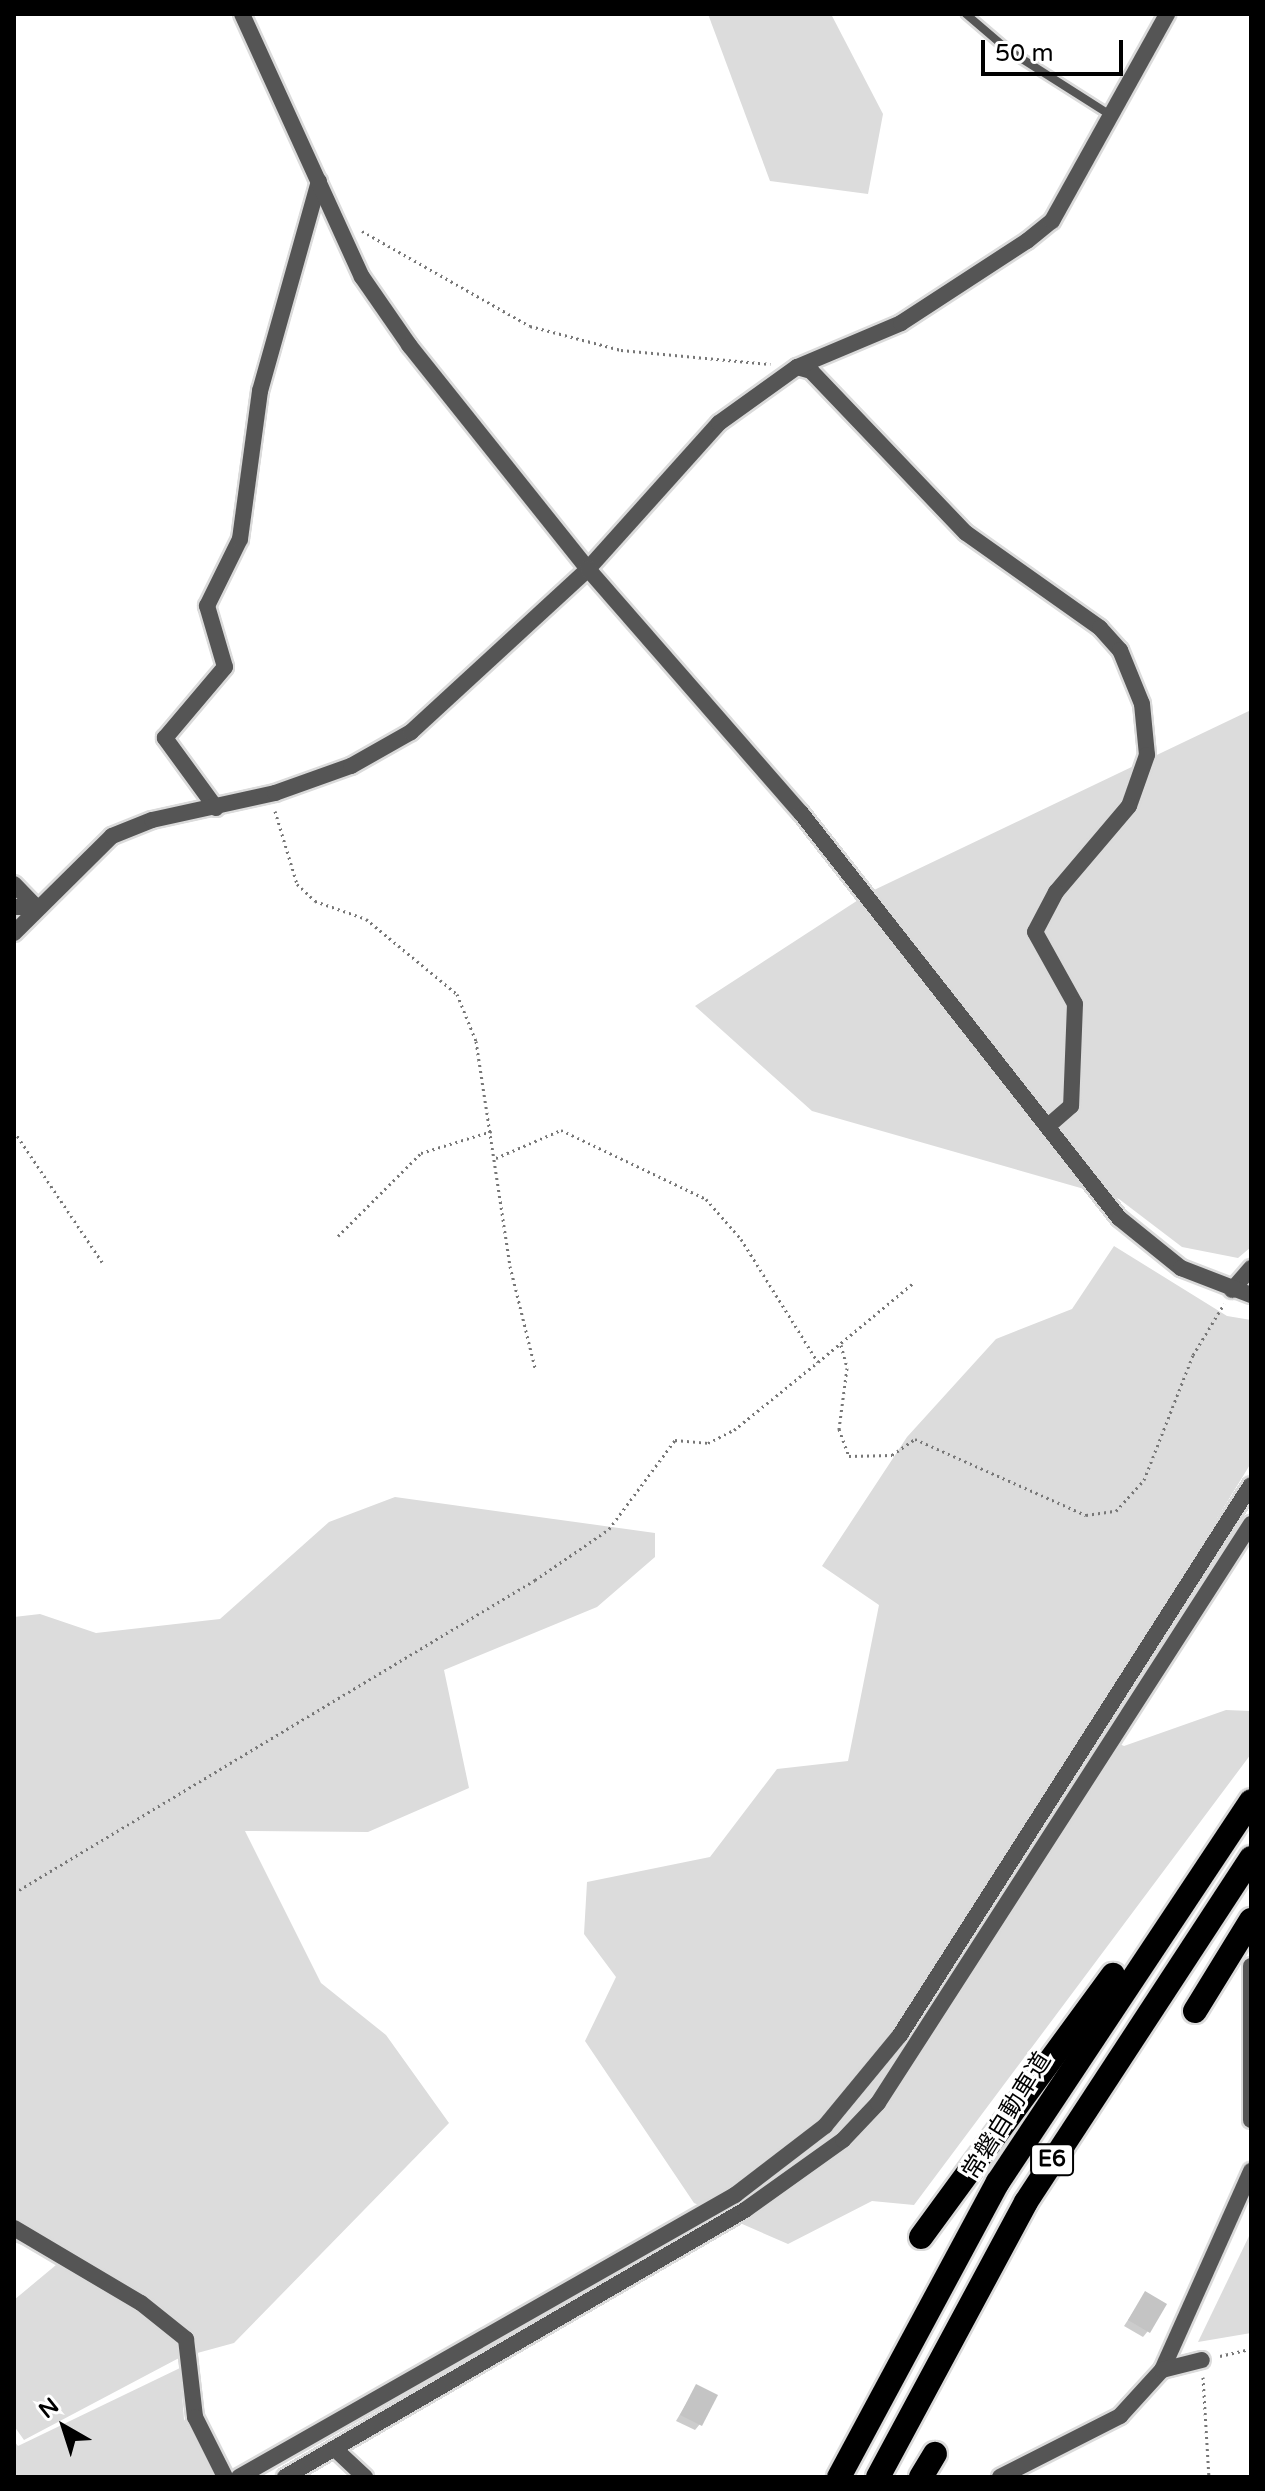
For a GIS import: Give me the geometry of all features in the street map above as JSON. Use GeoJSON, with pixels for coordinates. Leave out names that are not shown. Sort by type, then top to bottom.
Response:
{"type":"FeatureCollection","features":[{"type":"Feature","properties":{"kind":"highway","name":"常磐自動車道"},"geometry":{"type":"LineString","coordinates":[[839,2477],[998,2182],[1196,1875],[1251,1801]]}},
{"type":"Feature","properties":{"kind":"highway","name":"E6"},"geometry":{"type":"LineString","coordinates":[[878,2477],[1026,2202],[1251,1858]]}},
{"type":"Feature","properties":{"kind":"highway"},"geometry":{"type":"LineString","coordinates":[[921,2237],[1088,2005],[1196,1875]]}},
{"type":"Feature","properties":{"kind":"highway"},"geometry":{"type":"LineString","coordinates":[[1195,2011],[1251,1920]]}},
{"type":"Feature","properties":{"kind":"highway"},"geometry":{"type":"LineString","coordinates":[[921,2477],[935,2454]]}},
{"type":"Feature","properties":{"kind":"street"},"geometry":{"type":"LineString","coordinates":[[242,14],[332,216],[409,345],[588,569],[801,813],[1048,1126],[1145,1243],[1232,1290],[1251,1295]]}},
{"type":"Feature","properties":{"kind":"street"},"geometry":{"type":"LineString","coordinates":[[14,933],[36,907],[112,836],[152,820],[267,795],[351,766],[411,732],[588,569],[719,423],[797,367],[901,323],[1027,241],[1052,221],[1167,14]]}},
{"type":"Feature","properties":{"kind":"street"},"geometry":{"type":"LineString","coordinates":[[216,808],[165,738],[225,667],[207,606],[240,539],[260,391],[319,181]]}},
{"type":"Feature","properties":{"kind":"street"},"geometry":{"type":"LineString","coordinates":[[797,367],[811,371],[966,533],[1100,628],[1120,650],[1142,704],[1147,755],[1129,806],[1056,892],[1035,932],[1075,1004],[1071,1106],[1048,1126]]}},
{"type":"Feature","properties":{"kind":"street"},"geometry":{"type":"LineString","coordinates":[[14,884],[36,907]]}},
{"type":"Feature","properties":{"kind":"street"},"geometry":{"type":"LineString","coordinates":[[14,907],[36,907]]}},
{"type":"Feature","properties":{"kind":"street"},"geometry":{"type":"LineString","coordinates":[[1232,1290],[1251,1268]]}},
{"type":"Feature","properties":{"kind":"street"},"geometry":{"type":"LineString","coordinates":[[239,2477],[735,2195],[825,2126],[900,2035],[1251,1485]]}},
{"type":"Feature","properties":{"kind":"street"},"geometry":{"type":"LineString","coordinates":[[285,2477],[745,2210],[843,2140],[878,2103],[1251,1524]]}},
{"type":"Feature","properties":{"kind":"street"},"geometry":{"type":"LineString","coordinates":[[1251,1966],[1251,2120]]}},
{"type":"Feature","properties":{"kind":"street"},"geometry":{"type":"LineString","coordinates":[[1000,2477],[1120,2416],[1162,2370],[1251,2171]]}},
{"type":"Feature","properties":{"kind":"street"},"geometry":{"type":"LineString","coordinates":[[14,2228],[129,2295],[186,2339],[195,2417],[225,2477]]}},
{"type":"Feature","properties":{"kind":"street"},"geometry":{"type":"LineString","coordinates":[[1162,2370],[1202,2360]]}},
{"type":"Feature","properties":{"kind":"street"},"geometry":{"type":"LineString","coordinates":[[336,2450],[365,2477]]}},
{"type":"Feature","properties":{"kind":"lane"},"geometry":{"type":"LineString","coordinates":[[966,14],[1008,50],[1109,114]]}},
{"type":"Feature","properties":{"kind":"path"},"geometry":{"type":"LineString","coordinates":[[332,216],[530,326],[621,350],[797,367]]}},
{"type":"Feature","properties":{"kind":"path"},"geometry":{"type":"LineString","coordinates":[[267,795],[297,884],[315,901],[366,919],[457,994],[476,1041],[535,1368]]}},
{"type":"Feature","properties":{"kind":"path"},"geometry":{"type":"LineString","coordinates":[[338,1236],[421,1153],[492,1130]]}},
{"type":"Feature","properties":{"kind":"path"},"geometry":{"type":"LineString","coordinates":[[495,1159],[561,1130],[706,1199],[741,1239],[818,1362]]}},
{"type":"Feature","properties":{"kind":"path"},"geometry":{"type":"LineString","coordinates":[[14,1131],[102,1262]]}},
{"type":"Feature","properties":{"kind":"path"},"geometry":{"type":"LineString","coordinates":[[14,1893],[535,1580],[609,1529],[675,1440],[708,1443],[734,1430],[913,1283]]}},
{"type":"Feature","properties":{"kind":"path"},"geometry":{"type":"LineString","coordinates":[[841,1345],[847,1368],[839,1429],[849,1456],[892,1455],[915,1439],[1086,1515],[1116,1511],[1144,1480],[1193,1355],[1232,1290]]}},
{"type":"Feature","properties":{"kind":"path"},"geometry":{"type":"LineString","coordinates":[[1209,2477],[1202,2360],[1251,2349]]}},
{"type":"Feature","properties":{"kind":"shaded area"},"geometry":{"type":"Polygon","coordinates":[[[708,14],[831,14],[883,114],[868,194],[770,181],[708,14]]]}},
{"type":"Feature","properties":{"kind":"shaded area"},"geometry":{"type":"Polygon","coordinates":[[[1251,710],[1251,1247],[1238,1258],[1182,1247],[1119,1199],[812,1111],[695,1006],[872,891],[1251,710]]]}},
{"type":"Feature","properties":{"kind":"shaded area"},"geometry":{"type":"Polygon","coordinates":[[[1114,1246],[1227,1316],[1251,1320],[1251,1463],[1088,1730],[1124,1746],[1226,1710],[1251,1711],[1251,1754],[914,2205],[872,2201],[788,2244],[694,2203],[585,2041],[616,1977],[584,1934],[587,1882],[710,1857],[777,1769],[848,1761],[879,1605],[822,1566],[907,1437],[996,1339],[1072,1309],[1114,1246]]]}},
{"type":"Feature","properties":{"kind":"shaded area"},"geometry":{"type":"Polygon","coordinates":[[[395,1497],[655,1533],[655,1557],[597,1607],[444,1670],[469,1788],[368,1832],[245,1831],[321,1983],[386,2035],[449,2123],[234,2343],[179,2358],[24,2440],[14,2426],[14,2300],[62,2260],[14,2242],[14,1617],[40,1614],[96,1633],[220,1619],[329,1522],[395,1497]]]}},
{"type":"Feature","properties":{"kind":"shaded area"},"geometry":{"type":"Polygon","coordinates":[[[1251,2232],[1251,2333],[1198,2342],[1251,2232]]]}},
{"type":"Feature","properties":{"kind":"shaded area"},"geometry":{"type":"Polygon","coordinates":[[[180,2368],[184,2419],[216,2477],[14,2477],[14,2441],[18,2446],[180,2368]]]}},
{"type":"Feature","properties":{"kind":"building"},"geometry":{"type":"Polygon","coordinates":[[[1145,2291],[1167,2304],[1150,2333],[1128,2320],[1145,2291]]]}},
{"type":"Feature","properties":{"kind":"building"},"geometry":{"type":"Polygon","coordinates":[[[696,2384],[718,2395],[702,2426],[680,2415],[696,2384]]]}}]}
